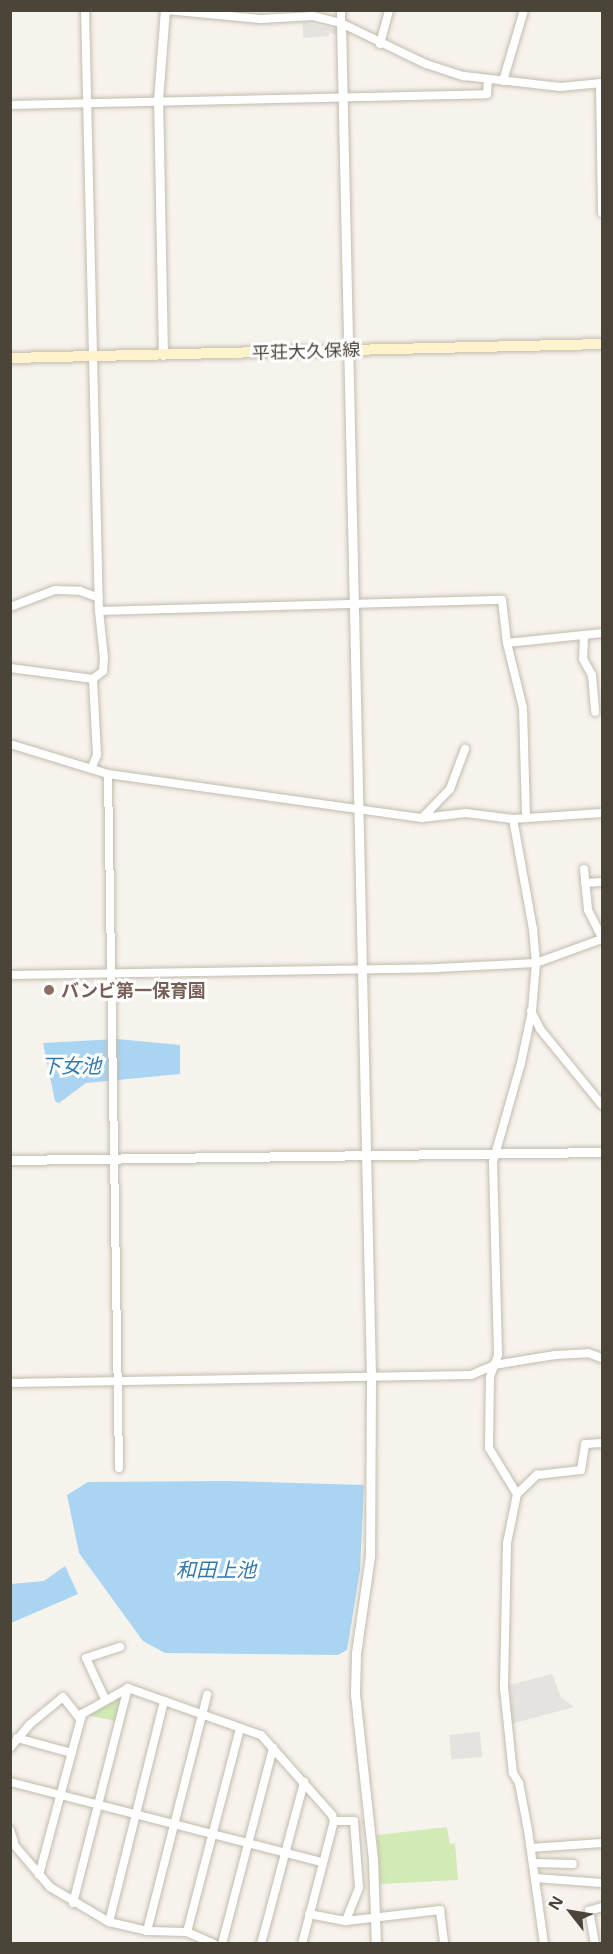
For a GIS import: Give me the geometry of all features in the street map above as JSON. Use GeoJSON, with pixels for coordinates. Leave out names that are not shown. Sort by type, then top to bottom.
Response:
{"type":"FeatureCollection","features":[{"type":"Feature","properties":{"kind":"main road","name":"平荘大久保線"},"geometry":{"type":"LineString","coordinates":[[10,358],[603,344]]}},
{"type":"Feature","properties":{"kind":"street"},"geometry":{"type":"LineString","coordinates":[[10,668],[93,679],[103,671],[104,658],[99,611],[92,355],[85,10]]}},
{"type":"Feature","properties":{"kind":"street"},"geometry":{"type":"LineString","coordinates":[[163,355],[158,100],[166,10],[261,19],[313,16],[340,23],[426,64],[488,80],[560,87],[601,83],[603,213]]}},
{"type":"Feature","properties":{"kind":"street"},"geometry":{"type":"LineString","coordinates":[[341,10],[357,604],[371,1378],[370,1556],[356,1653],[355,1694],[376,1944]]}},
{"type":"Feature","properties":{"kind":"street"},"geometry":{"type":"LineString","coordinates":[[380,44],[389,10]]}},
{"type":"Feature","properties":{"kind":"street"},"geometry":{"type":"LineString","coordinates":[[503,81],[524,10]]}},
{"type":"Feature","properties":{"kind":"street"},"geometry":{"type":"LineString","coordinates":[[10,105],[487,94],[488,80]]}},
{"type":"Feature","properties":{"kind":"street"},"geometry":{"type":"LineString","coordinates":[[10,607],[55,590],[80,591],[99,598]]}},
{"type":"Feature","properties":{"kind":"street"},"geometry":{"type":"LineString","coordinates":[[99,611],[502,600],[507,642],[524,708],[526,817]]}},
{"type":"Feature","properties":{"kind":"street"},"geometry":{"type":"LineString","coordinates":[[507,642],[603,633]]}},
{"type":"Feature","properties":{"kind":"street"},"geometry":{"type":"LineString","coordinates":[[584,635],[583,659],[592,675],[595,712]]}},
{"type":"Feature","properties":{"kind":"street"},"geometry":{"type":"LineString","coordinates":[[92,767],[97,755],[93,679]]}},
{"type":"Feature","properties":{"kind":"street"},"geometry":{"type":"LineString","coordinates":[[10,744],[92,767],[108,774],[422,818],[466,813],[513,819],[603,813]]}},
{"type":"Feature","properties":{"kind":"street"},"geometry":{"type":"LineString","coordinates":[[422,818],[450,789],[465,749]]}},
{"type":"Feature","properties":{"kind":"street"},"geometry":{"type":"LineString","coordinates":[[108,774],[112,1160],[119,1468]]}},
{"type":"Feature","properties":{"kind":"street"},"geometry":{"type":"LineString","coordinates":[[513,819],[533,929],[536,963],[531,1011],[498,1152],[493,1162],[498,1317],[494,1365],[490,1377],[489,1448],[517,1494]]}},
{"type":"Feature","properties":{"kind":"street"},"geometry":{"type":"LineString","coordinates":[[10,975],[536,963],[603,938],[588,910],[584,869]]}},
{"type":"Feature","properties":{"kind":"street"},"geometry":{"type":"LineString","coordinates":[[585,883],[603,882]]}},
{"type":"Feature","properties":{"kind":"street"},"geometry":{"type":"LineString","coordinates":[[531,1011],[540,1029],[603,1105]]}},
{"type":"Feature","properties":{"kind":"street"},"geometry":{"type":"LineString","coordinates":[[10,1160],[603,1152]]}},
{"type":"Feature","properties":{"kind":"street"},"geometry":{"type":"LineString","coordinates":[[10,1383],[471,1375],[494,1365],[576,1352],[603,1358]]}},
{"type":"Feature","properties":{"kind":"street"},"geometry":{"type":"LineString","coordinates":[[544,1944],[531,1848],[519,1783],[513,1773],[504,1688],[507,1543],[517,1494],[537,1475],[581,1470],[585,1444],[603,1443]]}},
{"type":"Feature","properties":{"kind":"street"},"geometry":{"type":"LineString","coordinates":[[105,1700],[86,1659],[120,1647]]}},
{"type":"Feature","properties":{"kind":"street"},"geometry":{"type":"LineString","coordinates":[[73,1903],[128,1688]]}},
{"type":"Feature","properties":{"kind":"street"},"geometry":{"type":"LineString","coordinates":[[39,1875],[62,1796],[82,1713],[128,1688],[261,1735],[304,1782],[334,1821]]}},
{"type":"Feature","properties":{"kind":"street"},"geometry":{"type":"LineString","coordinates":[[147,1931],[172,1824],[207,1695]]}},
{"type":"Feature","properties":{"kind":"street"},"geometry":{"type":"LineString","coordinates":[[10,1748],[17,1738],[63,1697],[80,1719]]}},
{"type":"Feature","properties":{"kind":"street"},"geometry":{"type":"LineString","coordinates":[[109,1922],[164,1701]]}},
{"type":"Feature","properties":{"kind":"street"},"geometry":{"type":"LineString","coordinates":[[187,1932],[210,1834],[240,1728]]}},
{"type":"Feature","properties":{"kind":"street"},"geometry":{"type":"LineString","coordinates":[[17,1738],[72,1753]]}},
{"type":"Feature","properties":{"kind":"street"},"geometry":{"type":"LineString","coordinates":[[222,1944],[273,1748]]}},
{"type":"Feature","properties":{"kind":"street"},"geometry":{"type":"LineString","coordinates":[[10,1782],[321,1862]]}},
{"type":"Feature","properties":{"kind":"street"},"geometry":{"type":"LineString","coordinates":[[261,1944],[304,1782]]}},
{"type":"Feature","properties":{"kind":"street"},"geometry":{"type":"LineString","coordinates":[[334,1821],[354,1821],[359,1888],[346,1921]]}},
{"type":"Feature","properties":{"kind":"street"},"geometry":{"type":"LineString","coordinates":[[302,1944],[321,1862],[334,1821]]}},
{"type":"Feature","properties":{"kind":"street"},"geometry":{"type":"LineString","coordinates":[[10,1830],[12,1841],[39,1875],[73,1903],[109,1922],[147,1931],[187,1932],[214,1944]]}},
{"type":"Feature","properties":{"kind":"street"},"geometry":{"type":"LineString","coordinates":[[531,1848],[603,1843]]}},
{"type":"Feature","properties":{"kind":"street"},"geometry":{"type":"LineString","coordinates":[[533,1863],[573,1864]]}},
{"type":"Feature","properties":{"kind":"street"},"geometry":{"type":"LineString","coordinates":[[535,1878],[603,1883]]}},
{"type":"Feature","properties":{"kind":"street"},"geometry":{"type":"LineString","coordinates":[[595,1944],[589,1911],[603,1907]]}},
{"type":"Feature","properties":{"kind":"street"},"geometry":{"type":"LineString","coordinates":[[309,1914],[346,1921],[440,1910],[444,1944]]}},
{"type":"Feature","properties":{"kind":"green space"},"geometry":{"type":"Polygon","coordinates":[[[128,1688],[120,1722],[82,1714],[128,1688]]]}},
{"type":"Feature","properties":{"kind":"green space"},"geometry":{"type":"Polygon","coordinates":[[[447,1827],[450,1844],[455,1843],[458,1880],[380,1884],[377,1835],[447,1827]]]}},
{"type":"Feature","properties":{"kind":"shaded area"},"geometry":{"type":"Polygon","coordinates":[[[303,22],[339,30],[339,36],[329,32],[329,36],[303,38],[303,22]]]}},
{"type":"Feature","properties":{"kind":"shaded area"},"geometry":{"type":"Polygon","coordinates":[[[552,1674],[561,1697],[574,1707],[511,1724],[510,1685],[552,1674]]]}},
{"type":"Feature","properties":{"kind":"shaded area"},"geometry":{"type":"Polygon","coordinates":[[[480,1732],[482,1757],[451,1760],[449,1735],[480,1732]]]}},
{"type":"Feature","properties":{"kind":"water","name":"下女池"},"geometry":{"type":"Polygon","coordinates":[[[117,1039],[180,1045],[180,1074],[86,1083],[59,1103],[55,1101],[43,1043],[117,1039]]]}},
{"type":"Feature","properties":{"kind":"water","name":"和田上池"},"geometry":{"type":"Polygon","coordinates":[[[227,1481],[364,1485],[360,1570],[347,1650],[338,1655],[165,1653],[143,1641],[79,1553],[67,1495],[88,1482],[227,1481]]]}},
{"type":"Feature","properties":{"kind":"water"},"geometry":{"type":"Polygon","coordinates":[[[65,1566],[78,1594],[11,1623],[11,1584],[44,1581],[65,1566]]]}},
{"type":"Feature","properties":{"kind":"place","name":"バンビ第一保育園"},"geometry":{"type":"Point","coordinates":[49,990]}}]}
